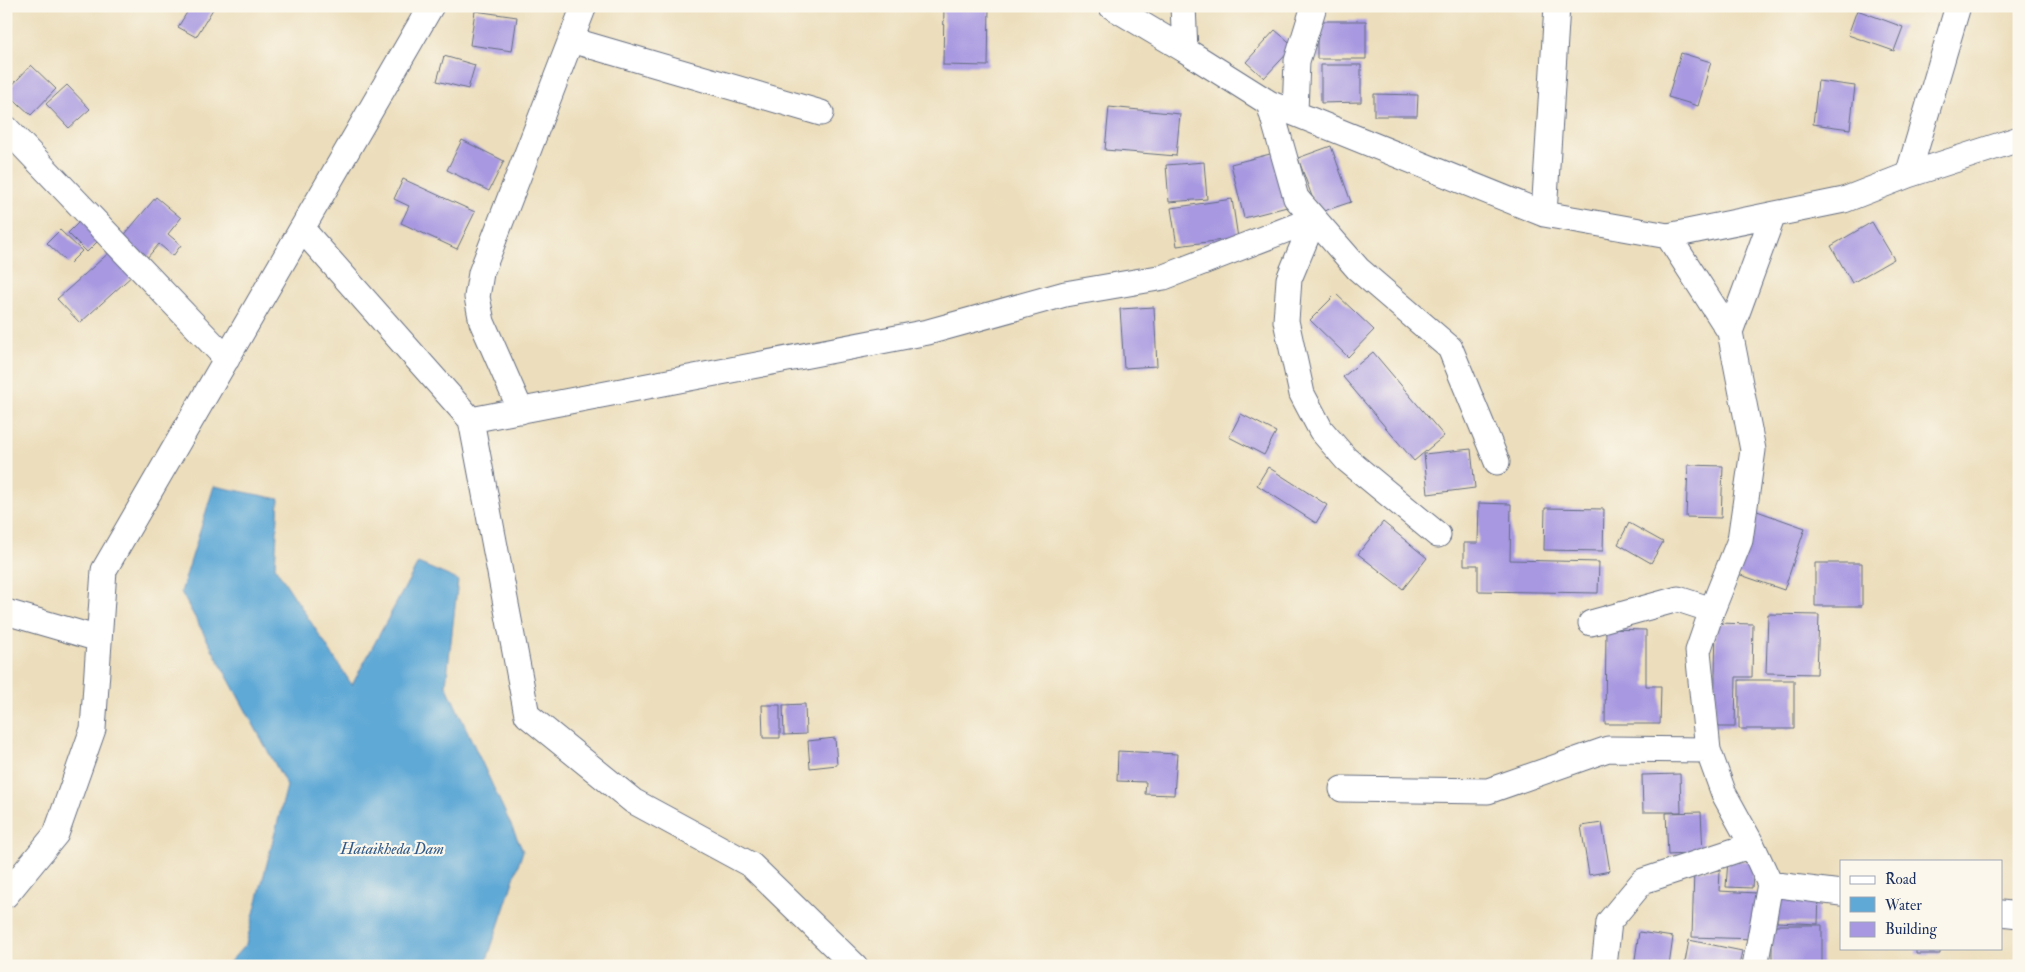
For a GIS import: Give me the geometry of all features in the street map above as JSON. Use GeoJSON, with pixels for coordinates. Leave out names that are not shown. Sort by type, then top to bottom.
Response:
{"type":"FeatureCollection","features":[{"type":"Feature","properties":{"kind":"street"},"geometry":{"type":"LineString","coordinates":[[6,895],[56,834],[92,729],[104,570],[431,6]]}},
{"type":"Feature","properties":{"kind":"street"},"geometry":{"type":"LineString","coordinates":[[520,411],[482,322],[477,297],[481,273],[584,6]]}},
{"type":"Feature","properties":{"kind":"street"},"geometry":{"type":"LineString","coordinates":[[1111,6],[1269,102],[1544,214],[1668,236],[1844,200],[1908,176],[2019,139]]}},
{"type":"Feature","properties":{"kind":"street"},"geometry":{"type":"LineString","coordinates":[[1183,6],[1185,50]]}},
{"type":"Feature","properties":{"kind":"street"},"geometry":{"type":"LineString","coordinates":[[1295,112],[1297,61],[1314,6]]}},
{"type":"Feature","properties":{"kind":"street"},"geometry":{"type":"LineString","coordinates":[[1544,214],[1557,6]]}},
{"type":"Feature","properties":{"kind":"street"},"geometry":{"type":"LineString","coordinates":[[1908,176],[1958,6]]}},
{"type":"Feature","properties":{"kind":"street"},"geometry":{"type":"LineString","coordinates":[[571,40],[821,113]]}},
{"type":"Feature","properties":{"kind":"street"},"geometry":{"type":"LineString","coordinates":[[1269,102],[1296,198],[1358,270],[1450,348],[1497,462]]}},
{"type":"Feature","properties":{"kind":"street"},"geometry":{"type":"LineString","coordinates":[[6,128],[227,359]]}},
{"type":"Feature","properties":{"kind":"street"},"geometry":{"type":"LineString","coordinates":[[1730,332],[1773,215]]}},
{"type":"Feature","properties":{"kind":"street"},"geometry":{"type":"LineString","coordinates":[[471,420],[928,332],[1065,294],[1164,277],[1314,219]]}},
{"type":"Feature","properties":{"kind":"street"},"geometry":{"type":"LineString","coordinates":[[1314,219],[1289,279],[1286,321],[1302,394],[1321,430],[1346,459],[1438,534]]}},
{"type":"Feature","properties":{"kind":"street"},"geometry":{"type":"LineString","coordinates":[[302,229],[471,420],[527,715],[634,801],[751,865],[855,966]]}},
{"type":"Feature","properties":{"kind":"street"},"geometry":{"type":"LineString","coordinates":[[1668,236],[1730,332],[1753,450],[1740,540],[1698,651],[1708,750],[1724,794],[1752,845],[1770,884],[1755,966]]}},
{"type":"Feature","properties":{"kind":"street"},"geometry":{"type":"LineString","coordinates":[[1591,623],[1678,599],[1712,610]]}},
{"type":"Feature","properties":{"kind":"street"},"geometry":{"type":"LineString","coordinates":[[6,612],[99,639]]}},
{"type":"Feature","properties":{"kind":"street"},"geometry":{"type":"LineString","coordinates":[[1342,789],[1488,791],[1608,749],[1708,750]]}},
{"type":"Feature","properties":{"kind":"street"},"geometry":{"type":"LineString","coordinates":[[1604,966],[1609,922],[1643,881],[1752,845]]}},
{"type":"Feature","properties":{"kind":"street"},"geometry":{"type":"LineString","coordinates":[[1770,884],[1840,893]]}},
{"type":"Feature","properties":{"kind":"street"},"geometry":{"type":"LineString","coordinates":[[2002,913],[2019,915]]}},
{"type":"Feature","properties":{"kind":"water","name":"Hataikheda Dam"},"geometry":{"type":"Polygon","coordinates":[[[214,486],[279,499],[275,567],[352,685],[418,563],[458,580],[446,685],[523,851],[485,966],[226,966],[246,944],[287,786],[181,592],[214,486]]]}},
{"type":"Feature","properties":{"kind":"building"},"geometry":{"type":"Polygon","coordinates":[[[191,6],[208,6],[213,9],[196,37],[178,27],[191,6]]]}},
{"type":"Feature","properties":{"kind":"building"},"geometry":{"type":"Polygon","coordinates":[[[944,6],[989,6],[988,66],[943,65],[944,6]]]}},
{"type":"Feature","properties":{"kind":"building"},"geometry":{"type":"Polygon","coordinates":[[[1201,6],[1213,6],[1213,7],[1201,10],[1201,6]]]}},
{"type":"Feature","properties":{"kind":"building"},"geometry":{"type":"Polygon","coordinates":[[[1857,10],[1903,27],[1894,51],[1848,35],[1857,10]]]}},
{"type":"Feature","properties":{"kind":"building"},"geometry":{"type":"Polygon","coordinates":[[[475,11],[517,17],[512,51],[470,45],[475,11]]]}},
{"type":"Feature","properties":{"kind":"building"},"geometry":{"type":"Polygon","coordinates":[[[1317,21],[1366,21],[1366,59],[1317,59],[1317,21]]]}},
{"type":"Feature","properties":{"kind":"building"},"geometry":{"type":"Polygon","coordinates":[[[1275,30],[1294,46],[1264,78],[1246,62],[1275,30]]]}},
{"type":"Feature","properties":{"kind":"building"},"geometry":{"type":"Polygon","coordinates":[[[1681,53],[1711,62],[1698,106],[1668,97],[1681,53]]]}},
{"type":"Feature","properties":{"kind":"building"},"geometry":{"type":"Polygon","coordinates":[[[444,56],[475,65],[468,89],[437,81],[444,56]]]}},
{"type":"Feature","properties":{"kind":"building"},"geometry":{"type":"Polygon","coordinates":[[[31,65],[56,89],[31,115],[6,92],[31,65]]]}},
{"type":"Feature","properties":{"kind":"building"},"geometry":{"type":"Polygon","coordinates":[[[1321,65],[1361,65],[1361,102],[1321,103],[1321,65]]]}},
{"type":"Feature","properties":{"kind":"building"},"geometry":{"type":"Polygon","coordinates":[[[1818,81],[1855,86],[1850,129],[1813,124],[1818,81]]]}},
{"type":"Feature","properties":{"kind":"building"},"geometry":{"type":"Polygon","coordinates":[[[67,85],[90,109],[69,128],[46,104],[67,85]]]}},
{"type":"Feature","properties":{"kind":"building"},"geometry":{"type":"Polygon","coordinates":[[[1374,94],[1418,95],[1417,116],[1374,116],[1374,94]]]}},
{"type":"Feature","properties":{"kind":"building"},"geometry":{"type":"Polygon","coordinates":[[[1109,107],[1180,114],[1176,156],[1105,150],[1109,107]]]}},
{"type":"Feature","properties":{"kind":"building"},"geometry":{"type":"Polygon","coordinates":[[[462,140],[504,161],[489,191],[447,170],[462,140]]]}},
{"type":"Feature","properties":{"kind":"building"},"geometry":{"type":"Polygon","coordinates":[[[1331,146],[1351,202],[1318,213],[1298,158],[1331,146]]]}},
{"type":"Feature","properties":{"kind":"building"},"geometry":{"type":"Polygon","coordinates":[[[1274,153],[1287,207],[1244,218],[1231,164],[1274,153]]]}},
{"type":"Feature","properties":{"kind":"building"},"geometry":{"type":"Polygon","coordinates":[[[1204,162],[1207,199],[1169,202],[1166,165],[1204,162]]]}},
{"type":"Feature","properties":{"kind":"building"},"geometry":{"type":"Polygon","coordinates":[[[403,179],[475,212],[457,249],[401,223],[409,206],[394,199],[403,179]]]}},
{"type":"Feature","properties":{"kind":"building"},"geometry":{"type":"Polygon","coordinates":[[[156,197],[181,218],[168,234],[181,245],[173,256],[159,244],[146,259],[121,239],[156,197]]]}},
{"type":"Feature","properties":{"kind":"building"},"geometry":{"type":"Polygon","coordinates":[[[1232,199],[1238,238],[1177,246],[1171,208],[1232,199]]]}},
{"type":"Feature","properties":{"kind":"building"},"geometry":{"type":"Polygon","coordinates":[[[85,216],[104,235],[87,252],[68,233],[85,216]]]}},
{"type":"Feature","properties":{"kind":"building"},"geometry":{"type":"Polygon","coordinates":[[[1872,222],[1894,259],[1852,283],[1831,246],[1872,222]]]}},
{"type":"Feature","properties":{"kind":"building"},"geometry":{"type":"Polygon","coordinates":[[[60,230],[82,251],[69,264],[47,243],[60,230]]]}},
{"type":"Feature","properties":{"kind":"building"},"geometry":{"type":"Polygon","coordinates":[[[112,250],[134,274],[80,323],[57,299],[112,250]]]}},
{"type":"Feature","properties":{"kind":"building"},"geometry":{"type":"Polygon","coordinates":[[[1336,294],[1374,330],[1348,357],[1310,320],[1336,294]]]}},
{"type":"Feature","properties":{"kind":"building"},"geometry":{"type":"Polygon","coordinates":[[[1154,307],[1157,366],[1124,368],[1120,309],[1154,307]]]}},
{"type":"Feature","properties":{"kind":"building"},"geometry":{"type":"Polygon","coordinates":[[[1373,352],[1444,436],[1414,461],[1343,377],[1373,352]]]}},
{"type":"Feature","properties":{"kind":"building"},"geometry":{"type":"Polygon","coordinates":[[[1241,414],[1276,432],[1264,455],[1229,437],[1241,414]]]}},
{"type":"Feature","properties":{"kind":"building"},"geometry":{"type":"Polygon","coordinates":[[[1471,449],[1475,488],[1428,494],[1424,454],[1471,449]]]}},
{"type":"Feature","properties":{"kind":"building"},"geometry":{"type":"Polygon","coordinates":[[[1688,465],[1723,466],[1721,518],[1686,517],[1688,465]]]}},
{"type":"Feature","properties":{"kind":"building"},"geometry":{"type":"Polygon","coordinates":[[[1268,467],[1327,505],[1316,523],[1257,485],[1268,467]]]}},
{"type":"Feature","properties":{"kind":"building"},"geometry":{"type":"Polygon","coordinates":[[[1479,503],[1511,504],[1510,560],[1599,562],[1598,593],[1478,591],[1478,565],[1464,565],[1464,543],[1478,543],[1479,503]]]}},
{"type":"Feature","properties":{"kind":"building"},"geometry":{"type":"Polygon","coordinates":[[[1545,508],[1604,509],[1603,551],[1544,550],[1545,508]]]}},
{"type":"Feature","properties":{"kind":"building"},"geometry":{"type":"Polygon","coordinates":[[[1757,511],[1805,528],[1784,590],[1735,573],[1757,511]]]}},
{"type":"Feature","properties":{"kind":"building"},"geometry":{"type":"Polygon","coordinates":[[[1383,522],[1427,558],[1403,589],[1358,554],[1383,522]]]}},
{"type":"Feature","properties":{"kind":"building"},"geometry":{"type":"Polygon","coordinates":[[[1629,523],[1663,542],[1651,563],[1618,544],[1629,523]]]}},
{"type":"Feature","properties":{"kind":"building"},"geometry":{"type":"Polygon","coordinates":[[[1815,563],[1862,563],[1862,606],[1815,606],[1815,563]]]}},
{"type":"Feature","properties":{"kind":"building"},"geometry":{"type":"Polygon","coordinates":[[[1768,614],[1819,615],[1817,674],[1766,673],[1768,614]]]}},
{"type":"Feature","properties":{"kind":"building"},"geometry":{"type":"Polygon","coordinates":[[[1716,623],[1753,624],[1752,677],[1736,677],[1735,727],[1714,727],[1716,623]]]}},
{"type":"Feature","properties":{"kind":"building"},"geometry":{"type":"Polygon","coordinates":[[[1606,629],[1646,630],[1646,686],[1661,686],[1660,724],[1605,724],[1606,629]]]}},
{"type":"Feature","properties":{"kind":"building"},"geometry":{"type":"Polygon","coordinates":[[[1739,680],[1794,680],[1794,729],[1739,729],[1739,680]]]}},
{"type":"Feature","properties":{"kind":"building"},"geometry":{"type":"Polygon","coordinates":[[[805,704],[806,734],[784,735],[783,705],[805,704]]]}},
{"type":"Feature","properties":{"kind":"building"},"geometry":{"type":"Polygon","coordinates":[[[762,705],[780,705],[780,738],[763,738],[762,705]]]}},
{"type":"Feature","properties":{"kind":"building"},"geometry":{"type":"Polygon","coordinates":[[[835,738],[837,765],[810,768],[808,741],[835,738]]]}},
{"type":"Feature","properties":{"kind":"building"},"geometry":{"type":"Polygon","coordinates":[[[1118,751],[1177,754],[1174,795],[1145,794],[1146,782],[1117,781],[1118,751]]]}},
{"type":"Feature","properties":{"kind":"building"},"geometry":{"type":"Polygon","coordinates":[[[1680,774],[1681,812],[1643,812],[1642,775],[1680,774]]]}},
{"type":"Feature","properties":{"kind":"building"},"geometry":{"type":"Polygon","coordinates":[[[1701,812],[1703,853],[1668,855],[1666,813],[1701,812]]]}},
{"type":"Feature","properties":{"kind":"building"},"geometry":{"type":"Polygon","coordinates":[[[1602,823],[1610,871],[1589,875],[1581,826],[1602,823]]]}},
{"type":"Feature","properties":{"kind":"building"},"geometry":{"type":"Polygon","coordinates":[[[1728,860],[1754,862],[1752,888],[1726,887],[1728,860]]]}},
{"type":"Feature","properties":{"kind":"building"},"geometry":{"type":"Polygon","coordinates":[[[1694,870],[1720,870],[1719,891],[1757,893],[1755,939],[1692,937],[1694,870]]]}},
{"type":"Feature","properties":{"kind":"building"},"geometry":{"type":"Polygon","coordinates":[[[1778,893],[1819,894],[1818,924],[1777,922],[1778,893]]]}},
{"type":"Feature","properties":{"kind":"building"},"geometry":{"type":"Polygon","coordinates":[[[1772,925],[1822,925],[1822,966],[1772,966],[1772,925]]]}},
{"type":"Feature","properties":{"kind":"building"},"geometry":{"type":"Polygon","coordinates":[[[1639,932],[1673,937],[1669,966],[1634,966],[1639,932]]]}},
{"type":"Feature","properties":{"kind":"building"},"geometry":{"type":"Polygon","coordinates":[[[1689,940],[1742,951],[1739,966],[1702,966],[1685,962],[1689,940]]]}},
{"type":"Feature","properties":{"kind":"building"},"geometry":{"type":"Polygon","coordinates":[[[1916,950],[1940,950],[1940,954],[1916,954],[1916,950]]]}}]}
